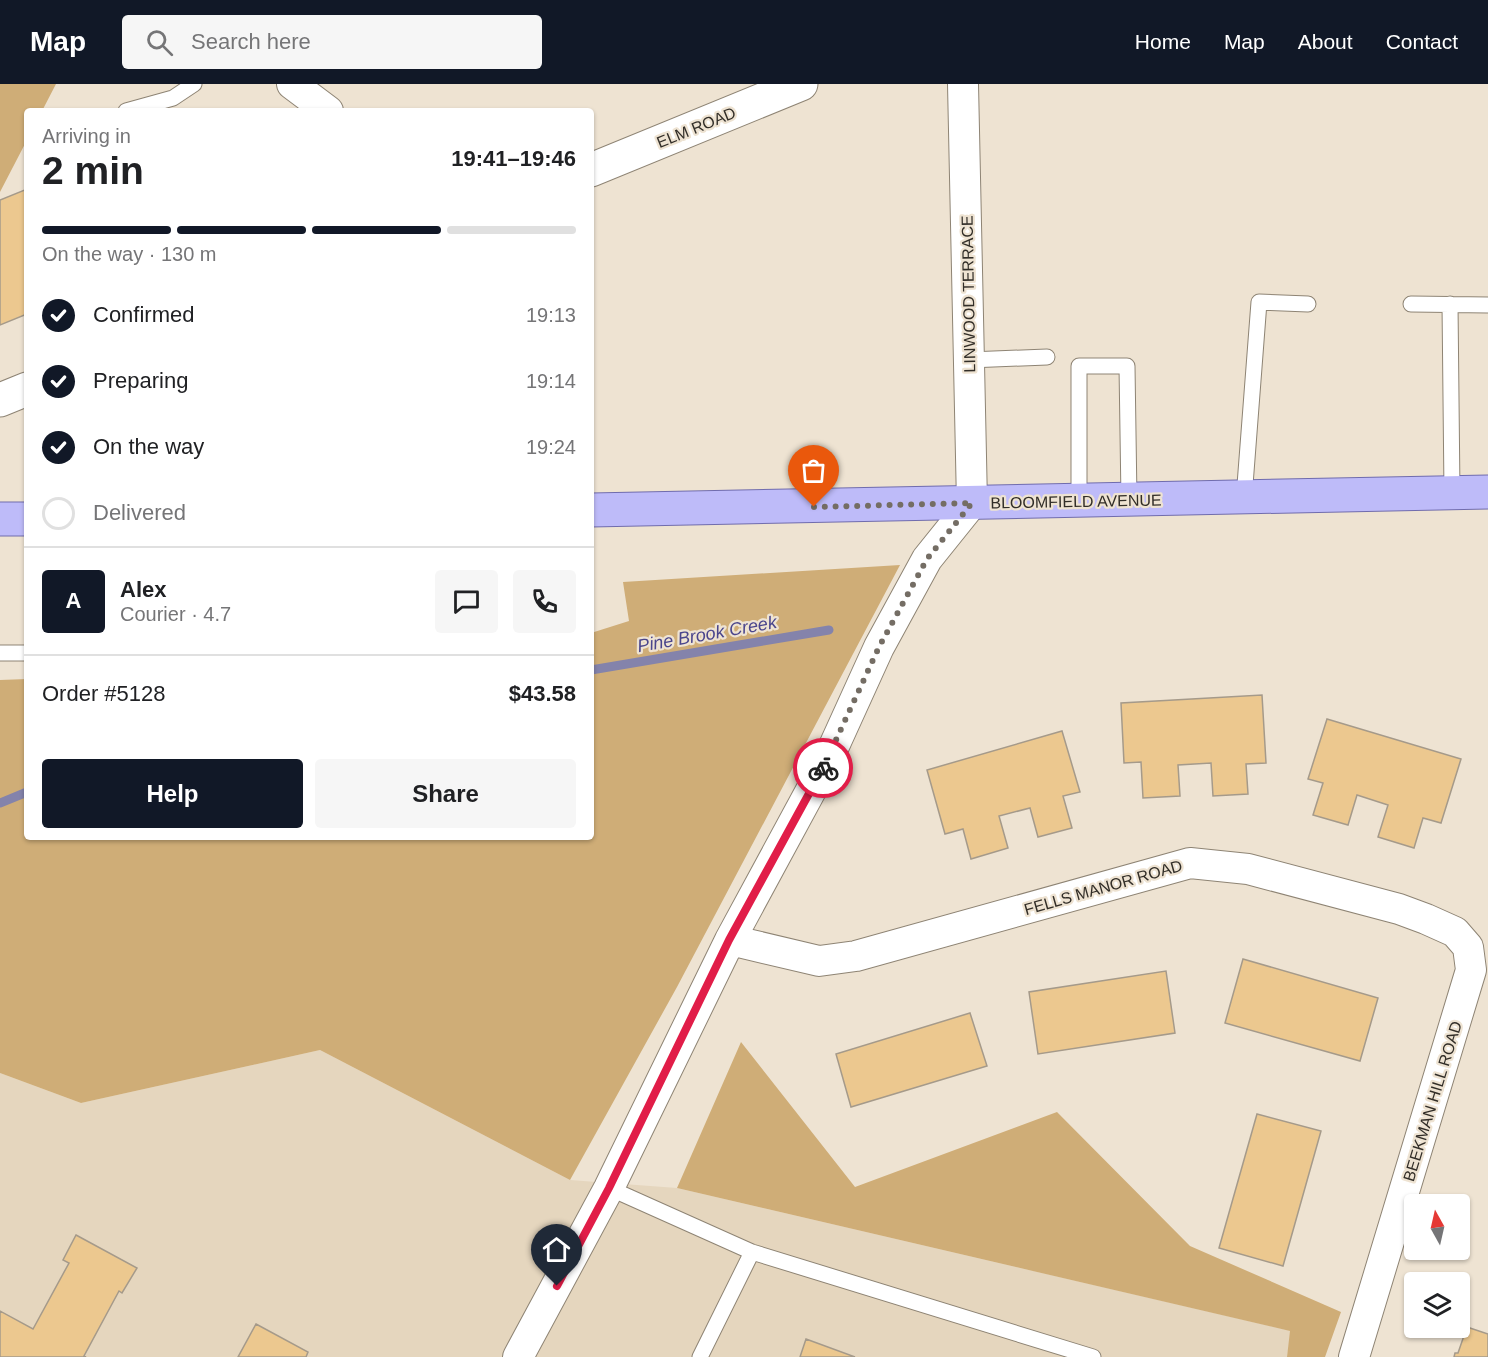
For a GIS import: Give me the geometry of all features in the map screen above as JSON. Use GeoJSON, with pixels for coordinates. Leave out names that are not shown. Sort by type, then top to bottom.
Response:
{"type":"FeatureCollection","features":[{"type":"Feature","properties":{"kind":"main road","name":"BLOOMFIELD AVENUE"},"geometry":{"type":"LineString","coordinates":[[594,510],[1488,492]]}},
{"type":"Feature","properties":{"kind":"main road"},"geometry":{"type":"LineString","coordinates":[[0,519],[24,519]]}},
{"type":"Feature","properties":{"kind":"street"},"geometry":{"type":"LineString","coordinates":[[292,84],[324,108]]}},
{"type":"Feature","properties":{"kind":"street","name":"ELM ROAD"},"geometry":{"type":"LineString","coordinates":[[594,169],[801,84]]}},
{"type":"Feature","properties":{"kind":"street","name":"LINWOOD TERRACE"},"geometry":{"type":"LineString","coordinates":[[963,84],[972,503]]}},
{"type":"Feature","properties":{"kind":"street"},"geometry":{"type":"LineString","coordinates":[[0,400],[24,390]]}},
{"type":"Feature","properties":{"kind":"street"},"geometry":{"type":"LineString","coordinates":[[518,1357],[609,1188],[729,940],[829,757],[879,647],[927,559],[972,503]]}},
{"type":"Feature","properties":{"kind":"street","name":"FELLS MANOR ROAD"},"geometry":{"type":"LineString","coordinates":[[729,940],[819,961],[856,956],[1191,863],[1248,869],[1399,909],[1455,932],[1468,947]]}},
{"type":"Feature","properties":{"kind":"street","name":"BEEKMAN HILL ROAD"},"geometry":{"type":"LineString","coordinates":[[1354,1357],[1464,999],[1471,970],[1468,947]]}},
{"type":"Feature","properties":{"kind":"lane"},"geometry":{"type":"LineString","coordinates":[[137,108],[173,98],[194,84]]}},
{"type":"Feature","properties":{"kind":"lane"},"geometry":{"type":"LineString","coordinates":[[1244,498],[1259,302],[1308,304]]}},
{"type":"Feature","properties":{"kind":"lane"},"geometry":{"type":"LineString","coordinates":[[1410,304],[1488,305]]}},
{"type":"Feature","properties":{"kind":"lane"},"geometry":{"type":"LineString","coordinates":[[1450,304],[1452,493]]}},
{"type":"Feature","properties":{"kind":"lane"},"geometry":{"type":"LineString","coordinates":[[969,360],[1047,357]]}},
{"type":"Feature","properties":{"kind":"lane"},"geometry":{"type":"LineString","coordinates":[[1079,501],[1079,366],[1127,366],[1129,500]]}},
{"type":"Feature","properties":{"kind":"lane"},"geometry":{"type":"LineString","coordinates":[[0,653],[24,653]]}},
{"type":"Feature","properties":{"kind":"lane"},"geometry":{"type":"LineString","coordinates":[[609,1188],[752,1252],[1093,1357]]}},
{"type":"Feature","properties":{"kind":"lane"},"geometry":{"type":"LineString","coordinates":[[700,1357],[752,1252]]}},
{"type":"Feature","properties":{"kind":"shaded area"},"geometry":{"type":"Polygon","coordinates":[[[0,84],[56,84],[44,108],[24,108],[24,146],[0,192],[0,84]]]}},
{"type":"Feature","properties":{"kind":"shaded area"},"geometry":{"type":"Polygon","coordinates":[[[900,565],[677,987],[570,1180],[320,1050],[81,1103],[0,1073],[0,680],[24,679],[24,840],[594,840],[594,632],[629,621],[623,582],[900,565]]]}},
{"type":"Feature","properties":{"kind":"shaded area"},"geometry":{"type":"Polygon","coordinates":[[[741,1042],[855,1187],[1057,1112],[1190,1246],[1341,1312],[1325,1357],[1287,1357],[1290,1331],[677,1188],[741,1042]]]}},
{"type":"Feature","properties":{"kind":"shaded area"},"geometry":{"type":"Polygon","coordinates":[[[320,1050],[570,1180],[677,1188],[1291,1331],[1287,1357],[0,1357],[0,1073],[81,1103],[320,1050]]]}},
{"type":"Feature","properties":{"kind":"building"},"geometry":{"type":"Polygon","coordinates":[[[24,190],[24,315],[0,325],[0,200],[24,190]]]}},
{"type":"Feature","properties":{"kind":"building"},"geometry":{"type":"Polygon","coordinates":[[[1262,695],[1266,763],[1246,764],[1248,794],[1213,796],[1211,763],[1178,765],[1180,796],[1143,798],[1141,762],[1124,763],[1121,703],[1262,695]]]}},
{"type":"Feature","properties":{"kind":"building"},"geometry":{"type":"Polygon","coordinates":[[[1327,719],[1461,759],[1441,823],[1423,818],[1414,848],[1378,837],[1388,805],[1357,795],[1348,825],[1313,815],[1323,783],[1308,779],[1327,719]]]}},
{"type":"Feature","properties":{"kind":"building"},"geometry":{"type":"Polygon","coordinates":[[[1062,731],[1080,792],[1063,796],[1072,828],[1038,837],[1030,808],[999,816],[1008,848],[971,859],[963,829],[945,834],[927,770],[1062,731]]]}},
{"type":"Feature","properties":{"kind":"building"},"geometry":{"type":"Polygon","coordinates":[[[1243,959],[1378,998],[1360,1061],[1225,1023],[1243,959]]]}},
{"type":"Feature","properties":{"kind":"building"},"geometry":{"type":"Polygon","coordinates":[[[1166,971],[1175,1033],[1038,1054],[1029,992],[1166,971]]]}},
{"type":"Feature","properties":{"kind":"building"},"geometry":{"type":"Polygon","coordinates":[[[970,1013],[987,1066],[851,1107],[836,1054],[970,1013]]]}},
{"type":"Feature","properties":{"kind":"building"},"geometry":{"type":"Polygon","coordinates":[[[1257,1114],[1321,1131],[1283,1266],[1219,1248],[1257,1114]]]}},
{"type":"Feature","properties":{"kind":"building"},"geometry":{"type":"Polygon","coordinates":[[[76,1235],[137,1268],[122,1293],[119,1291],[84,1356],[86,1357],[0,1357],[0,1311],[33,1329],[69,1263],[63,1260],[76,1235]]]}},
{"type":"Feature","properties":{"kind":"building"},"geometry":{"type":"Polygon","coordinates":[[[256,1324],[308,1352],[306,1357],[238,1357],[256,1324]]]}},
{"type":"Feature","properties":{"kind":"building"},"geometry":{"type":"Polygon","coordinates":[[[1470,1328],[1488,1334],[1488,1357],[1454,1357],[1455,1353],[1458,1353],[1463,1338],[1470,1338],[1470,1328]]]}},
{"type":"Feature","properties":{"kind":"building"},"geometry":{"type":"Polygon","coordinates":[[[806,1339],[855,1357],[800,1357],[806,1339]]]}},
{"type":"Feature","properties":{"kind":"waterway","name":"Pine Brook Creek"},"geometry":{"type":"LineString","coordinates":[[594,669],[829,630]]}},
{"type":"Feature","properties":{"kind":"waterway","name":"Pine Brook Creek"},"geometry":{"type":"LineString","coordinates":[[0,803],[24,793]]}},
{"type":"Feature","properties":{"kind":"way so far"},"geometry":{"type":"LineString","coordinates":[[814,507],[972,503],[927,559],[879,647],[823,768]]}},
{"type":"Feature","properties":{"kind":"route"},"geometry":{"type":"LineString","coordinates":[[557,1286],[609,1188],[729,940],[823,768]]}}]}
